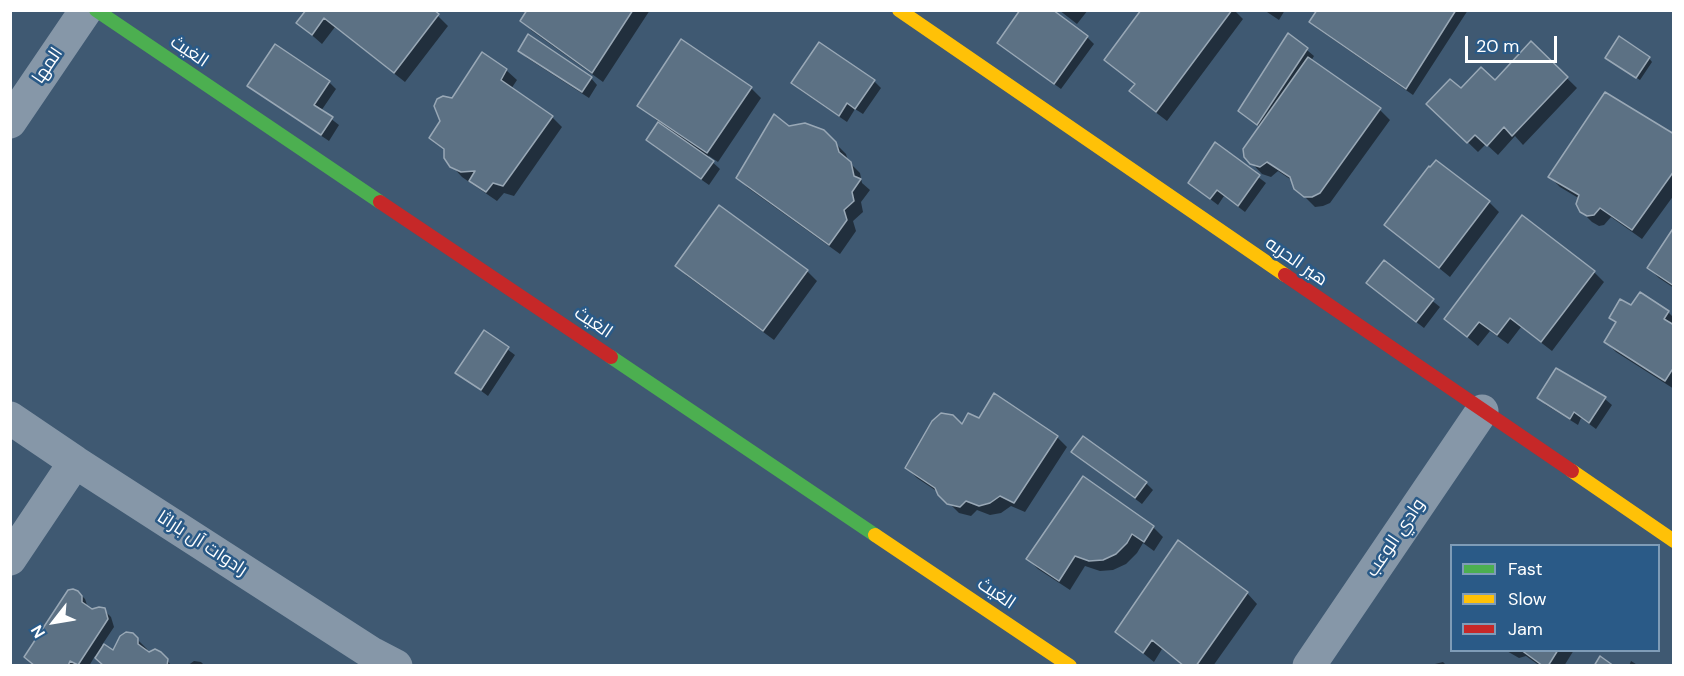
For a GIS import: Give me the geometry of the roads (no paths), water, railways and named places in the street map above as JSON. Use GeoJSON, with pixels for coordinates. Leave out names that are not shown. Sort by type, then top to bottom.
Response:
{"type":"FeatureCollection","features":[{"type":"Feature","properties":{"kind":"street","name":"المها"},"geometry":{"type":"LineString","coordinates":[[10,122],[86,10]]}},
{"type":"Feature","properties":{"kind":"street","name":"الغيث"},"geometry":{"type":"LineString","coordinates":[[96,10],[1070,666]]}},
{"type":"Feature","properties":{"kind":"street","name":"هير الحربه"},"geometry":{"type":"LineString","coordinates":[[899,10],[1482,411],[1672,537]]}},
{"type":"Feature","properties":{"kind":"street","name":"وادي الوعب"},"geometry":{"type":"LineString","coordinates":[[1309,666],[1482,411]]}},
{"type":"Feature","properties":{"kind":"street","name":"رادوات آل باراثا"},"geometry":{"type":"LineString","coordinates":[[10,418],[373,654],[396,666]]}},
{"type":"Feature","properties":{"kind":"street"},"geometry":{"type":"LineString","coordinates":[[10,559],[75,462]]}}]}
